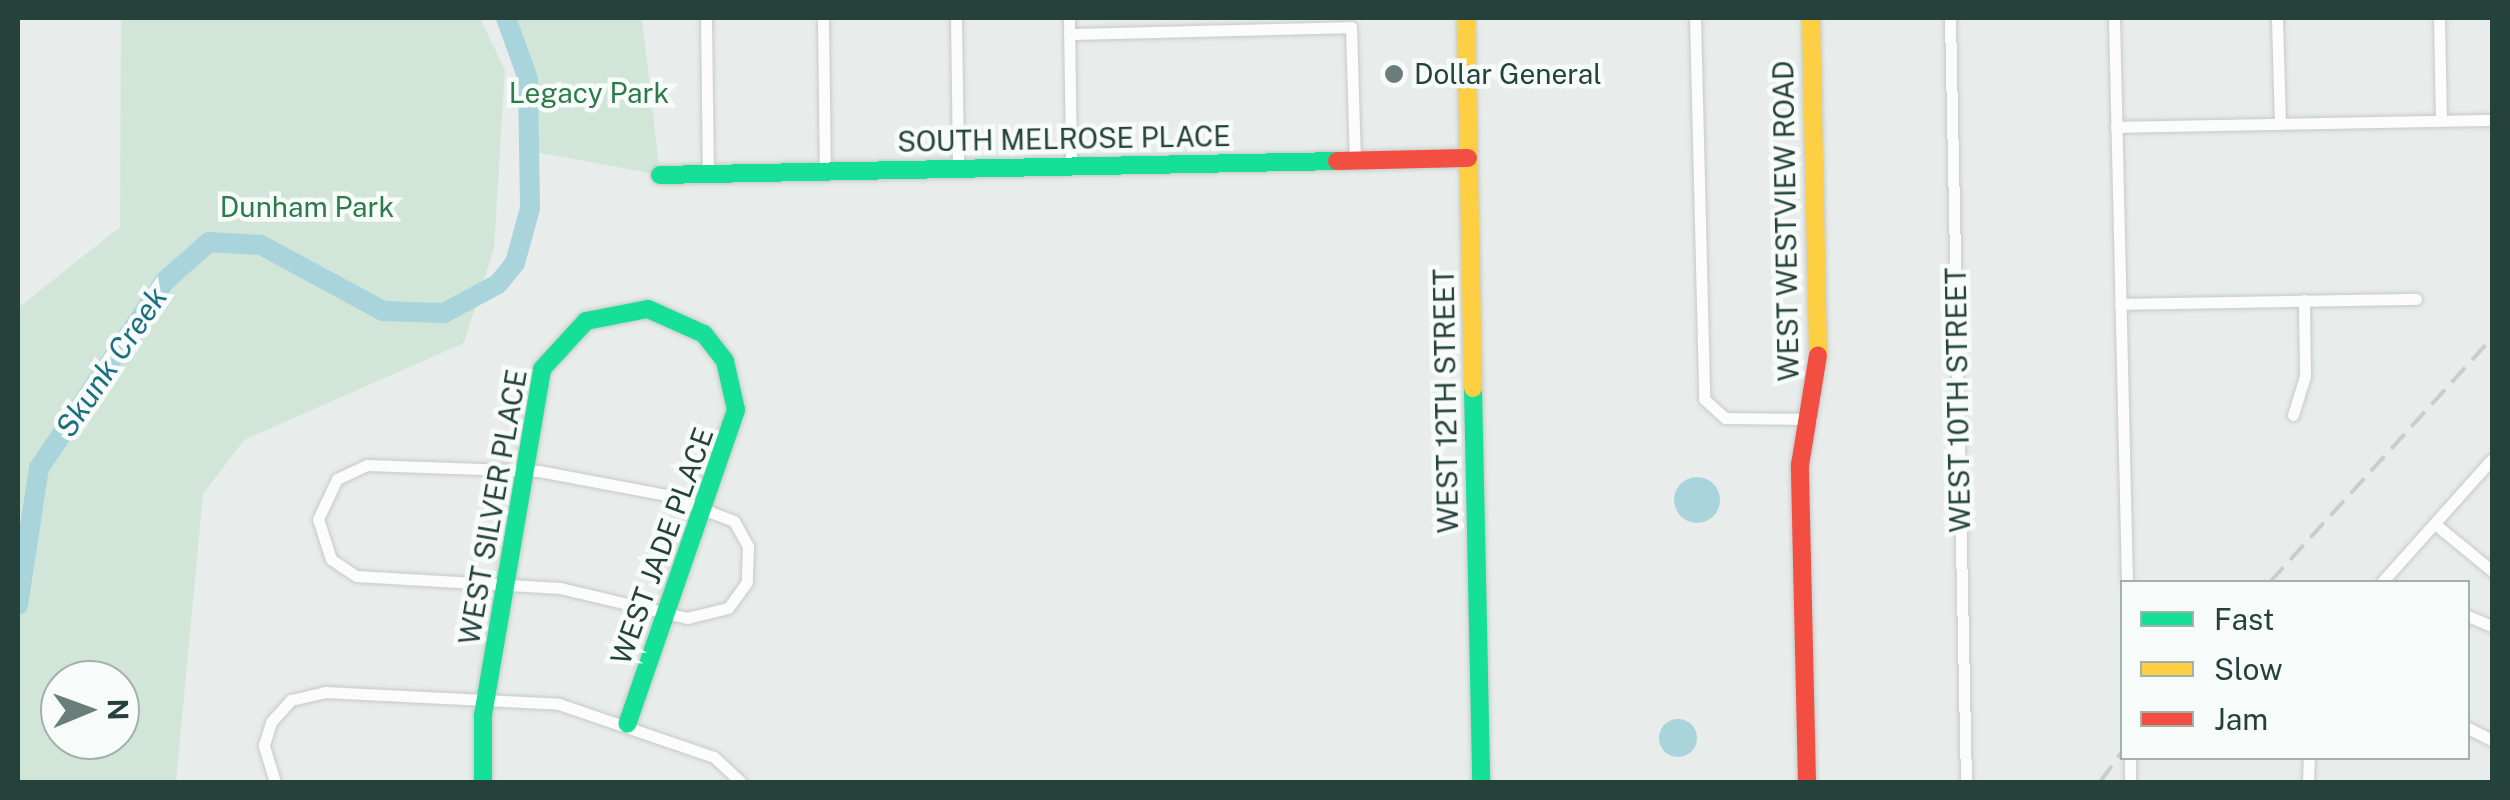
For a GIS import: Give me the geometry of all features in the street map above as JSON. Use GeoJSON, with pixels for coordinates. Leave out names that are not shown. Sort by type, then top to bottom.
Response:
{"type":"FeatureCollection","features":[{"type":"Feature","properties":{"kind":"street"},"geometry":{"type":"LineString","coordinates":[[706,18],[708,174]]}},
{"type":"Feature","properties":{"kind":"street"},"geometry":{"type":"LineString","coordinates":[[823,18],[825,170]]}},
{"type":"Feature","properties":{"kind":"street"},"geometry":{"type":"LineString","coordinates":[[956,18],[958,168]]}},
{"type":"Feature","properties":{"kind":"street"},"geometry":{"type":"LineString","coordinates":[[1069,18],[1071,167]]}},
{"type":"Feature","properties":{"kind":"street","name":"WEST 12TH STREET"},"geometry":{"type":"LineString","coordinates":[[1466,18],[1481,782]]}},
{"type":"Feature","properties":{"kind":"street"},"geometry":{"type":"LineString","coordinates":[[1694,18],[1704,399],[1725,418],[1811,419]]}},
{"type":"Feature","properties":{"kind":"street","name":"WEST WESTVIEW ROAD"},"geometry":{"type":"LineString","coordinates":[[1807,782],[1800,464],[1811,419],[1811,18]]}},
{"type":"Feature","properties":{"kind":"street","name":"WEST 10TH STREET"},"geometry":{"type":"LineString","coordinates":[[1950,18],[1966,782]]}},
{"type":"Feature","properties":{"kind":"street"},"geometry":{"type":"LineString","coordinates":[[2114,18],[2126,580]]}},
{"type":"Feature","properties":{"kind":"street"},"geometry":{"type":"LineString","coordinates":[[2278,18],[2280,124]]}},
{"type":"Feature","properties":{"kind":"street"},"geometry":{"type":"LineString","coordinates":[[2439,18],[2441,121]]}},
{"type":"Feature","properties":{"kind":"street"},"geometry":{"type":"LineString","coordinates":[[1070,34],[1232,23],[1351,27],[1355,162]]}},
{"type":"Feature","properties":{"kind":"street"},"geometry":{"type":"LineString","coordinates":[[2116,127],[2492,120]]}},
{"type":"Feature","properties":{"kind":"street","name":"SOUTH MELROSE PLACE"},"geometry":{"type":"LineString","coordinates":[[660,175],[1468,158]]}},
{"type":"Feature","properties":{"kind":"street"},"geometry":{"type":"LineString","coordinates":[[2120,304],[2416,298]]}},
{"type":"Feature","properties":{"kind":"street"},"geometry":{"type":"LineString","coordinates":[[2293,415],[2305,376],[2304,300]]}},
{"type":"Feature","properties":{"kind":"street","name":"WEST SILVER PLACE"},"geometry":{"type":"LineString","coordinates":[[484,782],[488,697],[510,583],[536,386],[556,345],[596,316],[648,310]]}},
{"type":"Feature","properties":{"kind":"street","name":"WEST JADE PLACE"},"geometry":{"type":"LineString","coordinates":[[627,724],[736,420],[731,376],[697,328],[648,310]]}},
{"type":"Feature","properties":{"kind":"street"},"geometry":{"type":"LineString","coordinates":[[2384,580],[2492,459]]}},
{"type":"Feature","properties":{"kind":"street"},"geometry":{"type":"LineString","coordinates":[[367,465],[524,470],[621,482],[706,508],[741,529],[747,582],[720,612],[668,616],[510,583],[356,576],[331,559],[318,519],[337,479],[367,465]]}},
{"type":"Feature","properties":{"kind":"street"},"geometry":{"type":"LineString","coordinates":[[2435,524],[2492,571]]}},
{"type":"Feature","properties":{"kind":"street"},"geometry":{"type":"LineString","coordinates":[[275,782],[264,745],[275,714],[314,692],[488,697],[627,724],[727,766],[741,782]]}},
{"type":"Feature","properties":{"kind":"green space","name":"Dunham Park"},"geometry":{"type":"Polygon","coordinates":[[[121,18],[480,18],[505,70],[494,248],[464,343],[244,440],[203,494],[176,782],[18,782],[18,308],[120,227],[121,18]]]}},
{"type":"Feature","properties":{"kind":"green space","name":"Legacy Park"},"geometry":{"type":"Polygon","coordinates":[[[506,18],[642,18],[660,175],[531,151],[528,79],[506,18]]]}},
{"type":"Feature","properties":{"kind":"water"},"geometry":{"type":"Polygon","coordinates":[[[1697,477],[1713,484],[1720,500],[1713,516],[1697,523],[1681,516],[1674,500],[1681,484],[1697,477]]]}},
{"type":"Feature","properties":{"kind":"water"},"geometry":{"type":"Polygon","coordinates":[[[1678,719],[1691,725],[1697,738],[1691,751],[1678,757],[1665,751],[1659,738],[1665,725],[1678,719]]]}},
{"type":"Feature","properties":{"kind":"waterway","name":"Skunk Creek"},"geometry":{"type":"LineString","coordinates":[[18,605],[39,468],[165,281],[209,242],[261,245],[383,311],[444,313],[498,284],[515,263],[530,208],[528,79],[506,18]]}},
{"type":"Feature","properties":{"kind":"railway"},"geometry":{"type":"LineString","coordinates":[[2272,580],[2492,338]]}},
{"type":"Feature","properties":{"kind":"railway"},"geometry":{"type":"LineString","coordinates":[[2100,782],[2120,755]]}},
{"type":"Feature","properties":{"kind":"traffic: fast"},"geometry":{"type":"LineString","coordinates":[[660,175],[1337,161]]}},
{"type":"Feature","properties":{"kind":"traffic: fast"},"geometry":{"type":"LineString","coordinates":[[483,782],[483,715],[542,369],[586,321],[648,309],[704,334],[725,361],[736,410],[627,724]]}},
{"type":"Feature","properties":{"kind":"traffic: fast"},"geometry":{"type":"LineString","coordinates":[[1473,388],[1481,782]]}},
{"type":"Feature","properties":{"kind":"traffic: slow"},"geometry":{"type":"LineString","coordinates":[[1466,18],[1473,388]]}},
{"type":"Feature","properties":{"kind":"traffic: slow"},"geometry":{"type":"LineString","coordinates":[[1811,18],[1818,355]]}},
{"type":"Feature","properties":{"kind":"traffic: jam"},"geometry":{"type":"LineString","coordinates":[[1337,161],[1468,158]]}},
{"type":"Feature","properties":{"kind":"traffic: jam"},"geometry":{"type":"LineString","coordinates":[[1807,782],[1800,465],[1818,355]]}},
{"type":"Feature","properties":{"kind":"place","name":"Dollar General"},"geometry":{"type":"Point","coordinates":[1394,74]}}]}
